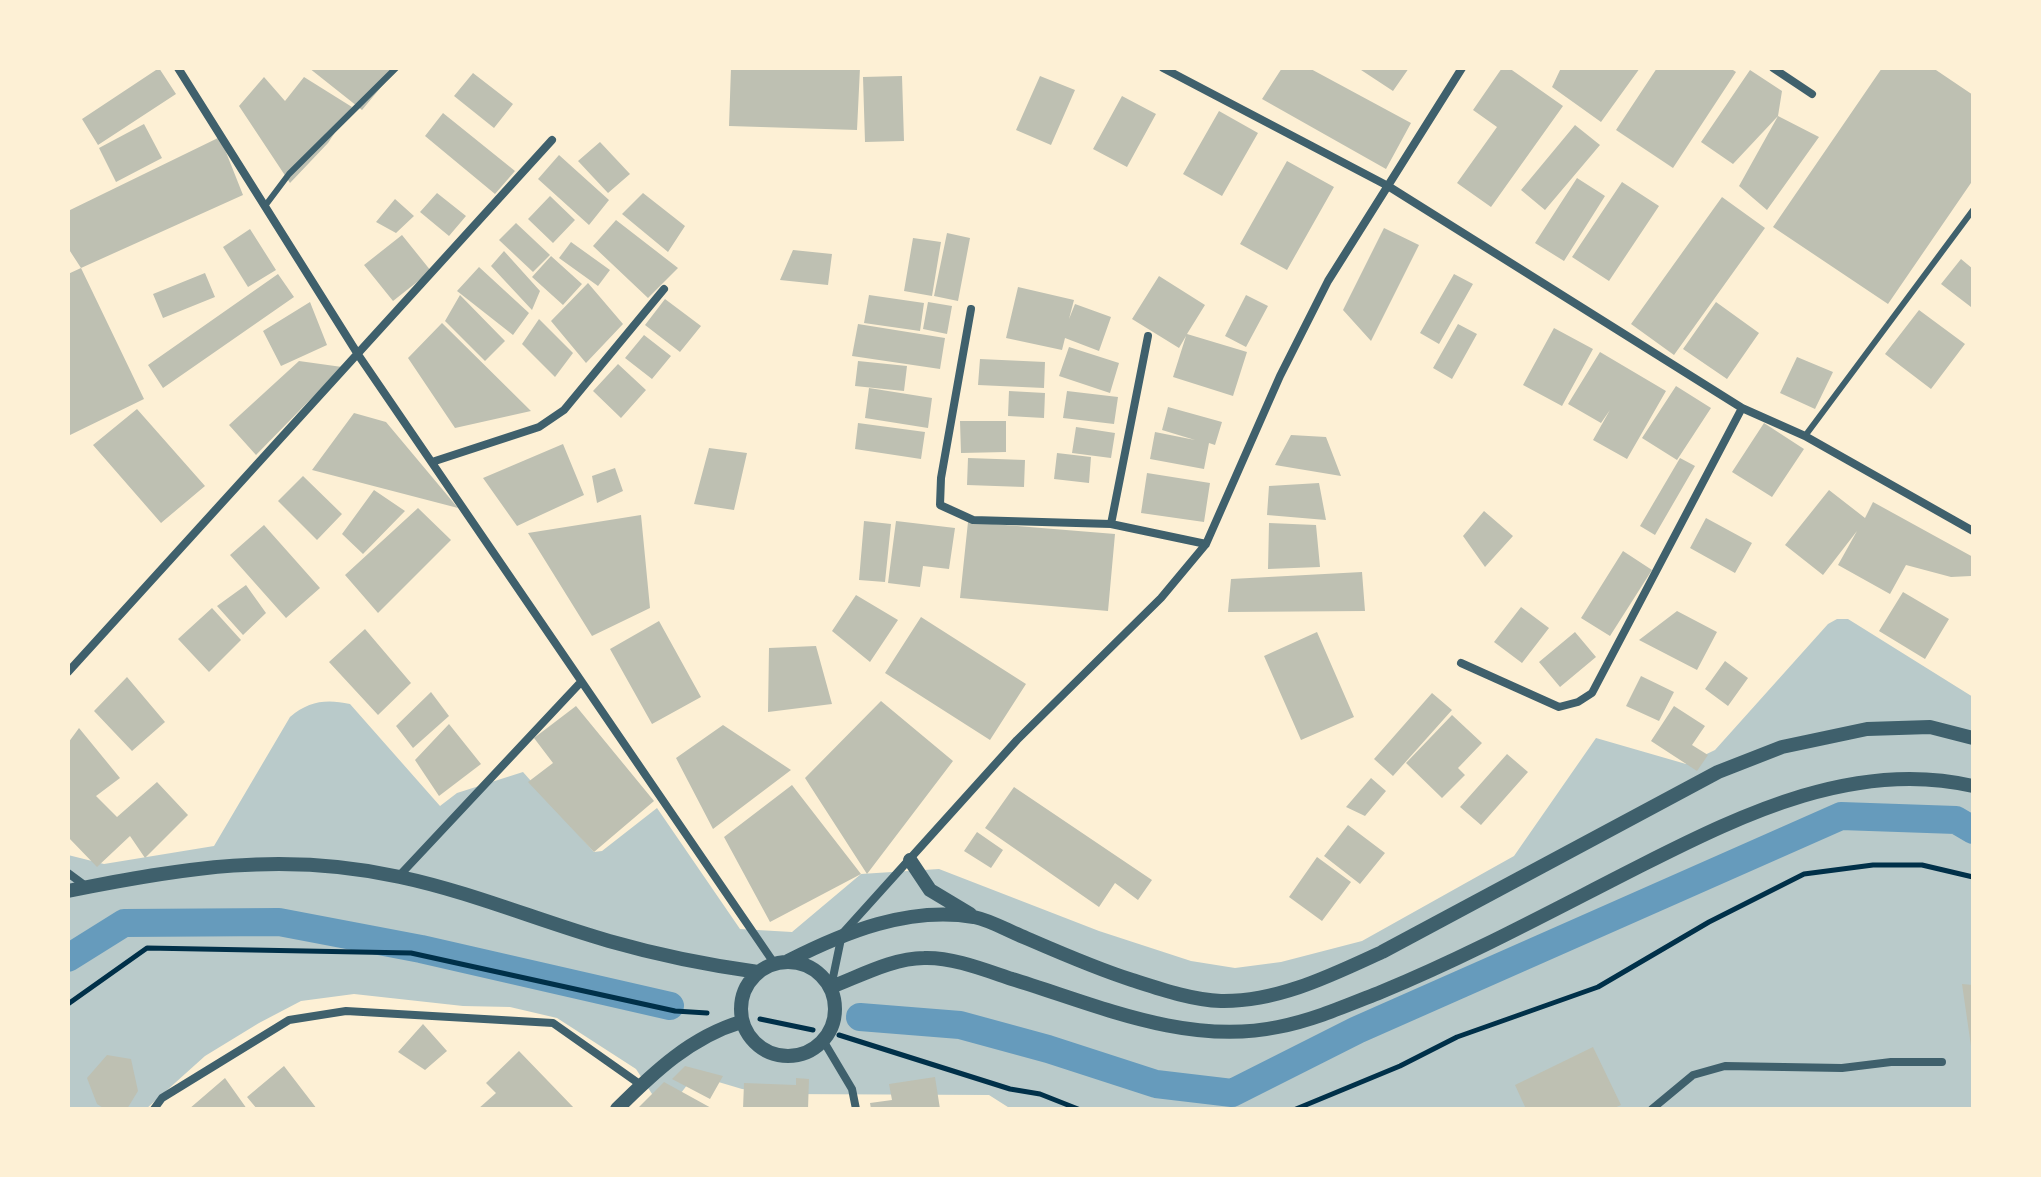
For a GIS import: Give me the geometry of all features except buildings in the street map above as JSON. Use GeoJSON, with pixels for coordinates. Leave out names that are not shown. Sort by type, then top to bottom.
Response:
{"type":"FeatureCollection","features":[{"type":"Feature","properties":{"kind":"street"},"geometry":{"type":"LineString","coordinates":[[178,68],[359,356],[580,683],[781,962],[813,968],[831,987]]}},
{"type":"Feature","properties":{"kind":"street"},"geometry":{"type":"LineString","coordinates":[[1163,68],[1388,186],[1742,408],[1805,436],[1973,531]]}},
{"type":"Feature","properties":{"kind":"street"},"geometry":{"type":"LineString","coordinates":[[977,918],[915,916],[842,934],[758,972],[742,994],[741,1019],[754,1044],[777,1056],[803,1056],[827,1037],[837,1009],[831,987],[842,934],[1017,740],[1161,598],[1206,544],[1280,376],[1321,295],[1462,68]]}},
{"type":"Feature","properties":{"kind":"street"},"geometry":{"type":"LineString","coordinates":[[1773,68],[1812,94]]}},
{"type":"Feature","properties":{"kind":"street"},"geometry":{"type":"LineString","coordinates":[[68,672],[359,356],[552,140]]}},
{"type":"Feature","properties":{"kind":"street"},"geometry":{"type":"LineString","coordinates":[[432,462],[539,427],[564,410],[664,289]]}},
{"type":"Feature","properties":{"kind":"street"},"geometry":{"type":"LineString","coordinates":[[971,309],[941,478],[940,505],[973,520],[1111,524],[1206,544]]}},
{"type":"Feature","properties":{"kind":"street"},"geometry":{"type":"LineString","coordinates":[[1111,524],[1148,336]]}},
{"type":"Feature","properties":{"kind":"street"},"geometry":{"type":"LineString","coordinates":[[1461,663],[1559,707],[1578,702],[1592,693],[1742,408]]}},
{"type":"Feature","properties":{"kind":"street"},"geometry":{"type":"LineString","coordinates":[[399,876],[580,683]]}},
{"type":"Feature","properties":{"kind":"street"},"geometry":{"type":"LineString","coordinates":[[910,860],[930,890],[977,918],[1109,973],[1164,990],[1220,1001],[1275,994],[1326,978],[1382,952],[1718,772],[1782,747],[1867,729],[1930,727],[1973,738]]}},
{"type":"Feature","properties":{"kind":"street"},"geometry":{"type":"LineString","coordinates":[[831,987],[898,962],[924,958],[973,966],[1151,1023],[1211,1033],[1277,1028],[1331,1012],[1426,973],[1756,810],[1837,787],[1889,778],[1942,778],[1973,786]]}},
{"type":"Feature","properties":{"kind":"street"},"geometry":{"type":"LineString","coordinates":[[68,891],[226,864],[297,863],[399,876],[610,941],[704,964],[758,972]]}},
{"type":"Feature","properties":{"kind":"street"},"geometry":{"type":"LineString","coordinates":[[68,873],[87,887]]}},
{"type":"Feature","properties":{"kind":"street"},"geometry":{"type":"LineString","coordinates":[[154,1109],[162,1098],[289,1020],[346,1011],[553,1023],[641,1085]]}},
{"type":"Feature","properties":{"kind":"street"},"geometry":{"type":"LineString","coordinates":[[617,1109],[641,1085],[711,1031],[741,1019]]}},
{"type":"Feature","properties":{"kind":"street"},"geometry":{"type":"LineString","coordinates":[[827,1037],[852,1089],[856,1109]]}},
{"type":"Feature","properties":{"kind":"street"},"geometry":{"type":"LineString","coordinates":[[1652,1109],[1693,1075],[1725,1066],[1842,1068],[1891,1062],[1942,1062]]}},
{"type":"Feature","properties":{"kind":"lane"},"geometry":{"type":"LineString","coordinates":[[265,206],[289,174],[396,68]]}},
{"type":"Feature","properties":{"kind":"lane"},"geometry":{"type":"LineString","coordinates":[[1805,436],[1973,210]]}},
{"type":"Feature","properties":{"kind":"path"},"geometry":{"type":"LineString","coordinates":[[1296,1109],[1400,1066],[1457,1037],[1598,987],[1709,922],[1804,874],[1873,865],[1922,865],[1973,877]]}},
{"type":"Feature","properties":{"kind":"path"},"geometry":{"type":"LineString","coordinates":[[68,1004],[147,948],[411,953],[675,1011],[741,1019],[827,1037],[854,1038],[900,1057],[1010,1089],[1040,1094],[1078,1109]]}},
{"type":"Feature","properties":{"kind":"shaded area"},"geometry":{"type":"Polygon","coordinates":[[[1837,619],[1848,619],[1973,697],[1973,1109],[1011,1109],[989,1095],[783,1094],[742,1089],[705,1078],[691,1080],[674,1102],[661,1108],[636,1069],[557,1018],[510,1007],[463,1006],[354,994],[301,1001],[259,1023],[205,1056],[146,1109],[68,1109],[68,855],[104,864],[214,846],[290,717],[311,705],[325,702],[350,704],[440,806],[457,793],[523,772],[594,852],[602,851],[657,808],[740,929],[792,932],[861,874],[939,869],[1099,931],[1191,961],[1235,968],[1281,962],[1362,941],[1514,856],[1596,738],[1686,764],[1715,750],[1828,624],[1837,619]]]}},
{"type":"Feature","properties":{"kind":"waterway"},"geometry":{"type":"LineString","coordinates":[[860,1017],[960,1025],[1156,1084],[1232,1093],[1357,1030],[1841,816],[1956,820],[1973,830]]}},
{"type":"Feature","properties":{"kind":"waterway"},"geometry":{"type":"LineString","coordinates":[[68,958],[124,923],[279,922],[421,949],[670,1006]]}}]}
